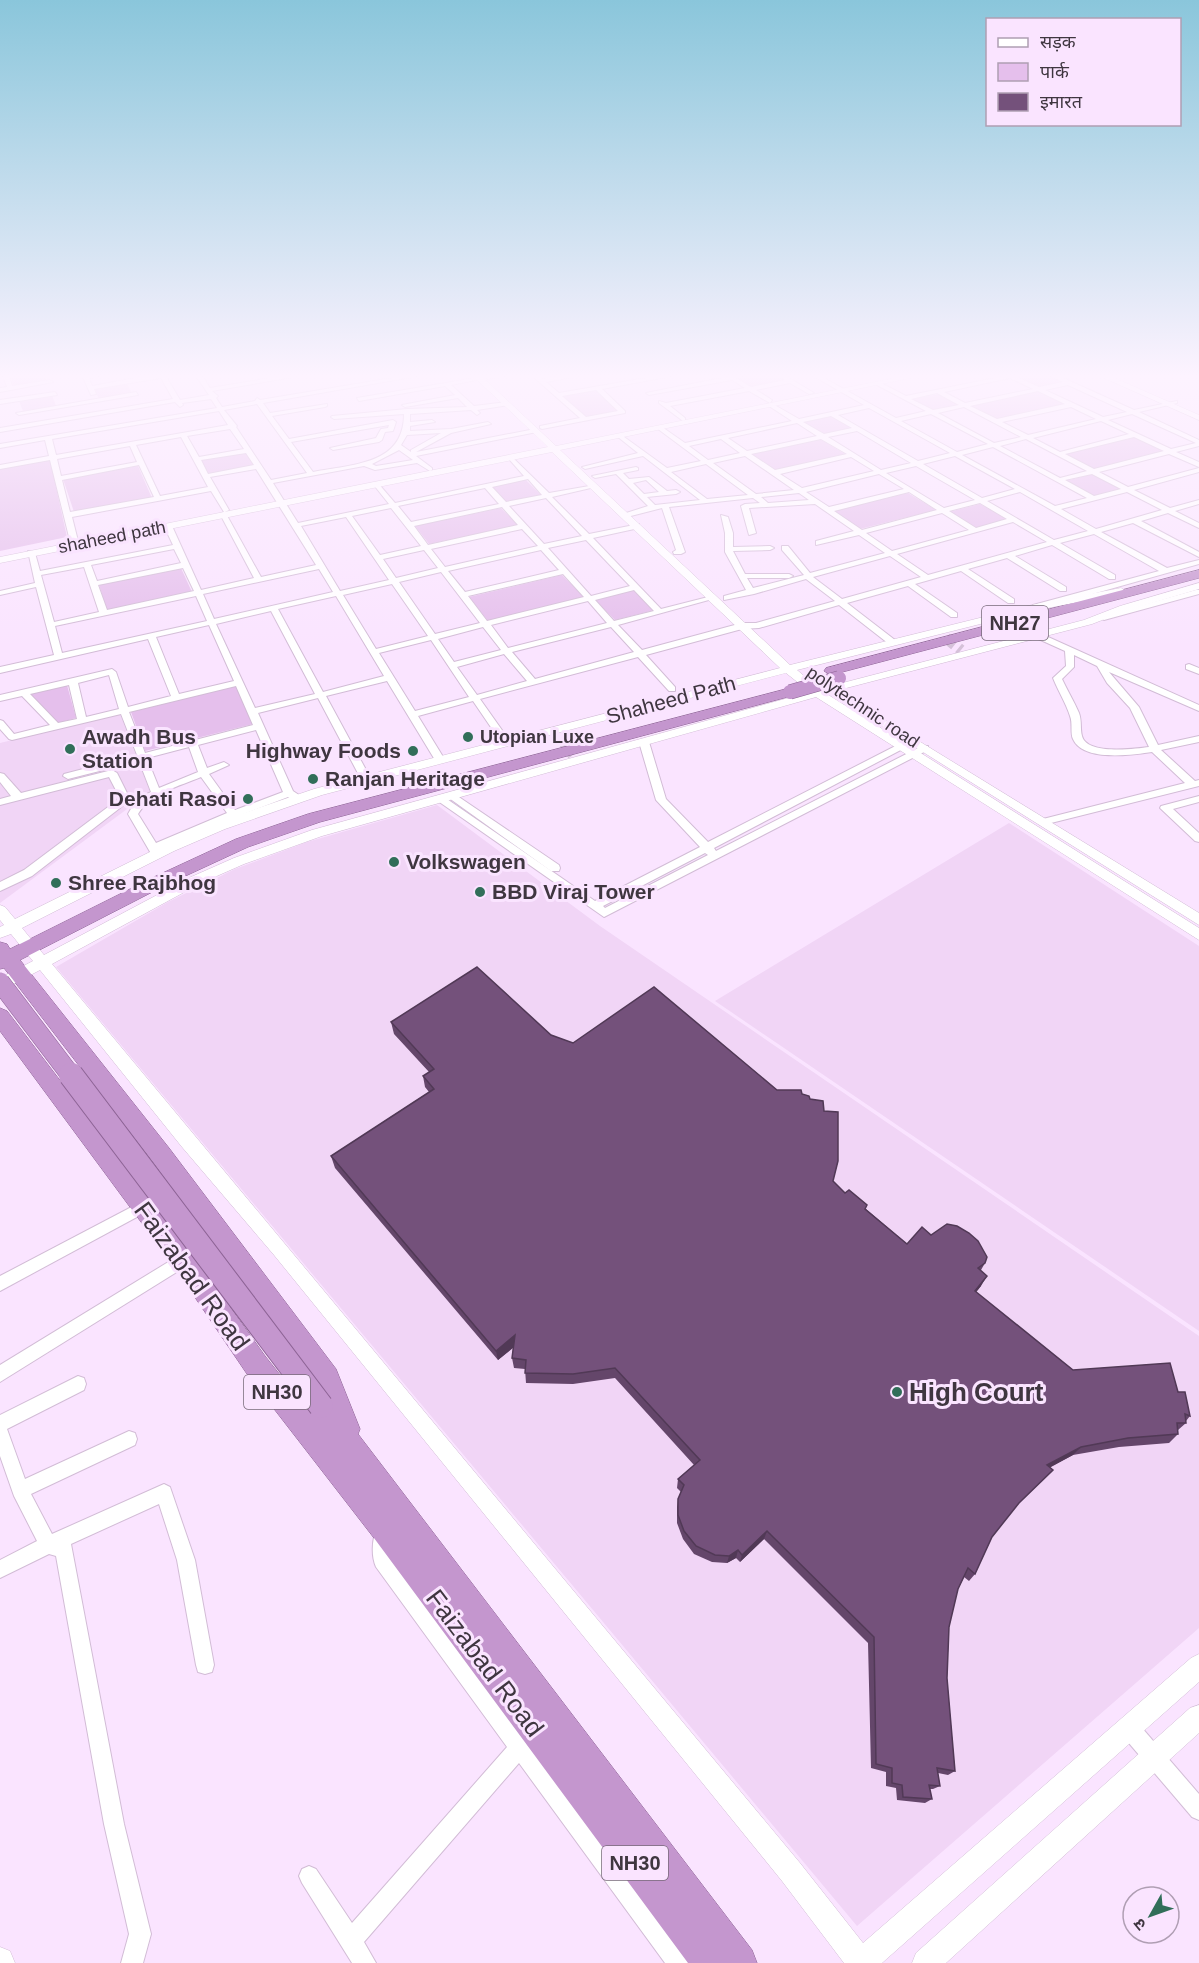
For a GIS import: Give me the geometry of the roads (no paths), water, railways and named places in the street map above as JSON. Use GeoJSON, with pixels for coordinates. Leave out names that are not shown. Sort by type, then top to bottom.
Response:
{"type":"FeatureCollection","features":[{"type":"Feature","properties":{"kind":"highway","name":"Shaheed Path"},"geometry":{"type":"LineString","coordinates":[[830,683],[1163,579],[1199,572]]}},
{"type":"Feature","properties":{"kind":"highway","name":"Shaheed Path"},"geometry":{"type":"LineString","coordinates":[[3,963],[17,936],[237,837],[313,810],[790,678],[830,683],[1140,600],[1199,581]]}},
{"type":"Feature","properties":{"kind":"highway","name":"Shaheed Path"},"geometry":{"type":"LineString","coordinates":[[17,936],[118,903],[242,843],[314,818],[790,678]]}},
{"type":"Feature","properties":{"kind":"highway"},"geometry":{"type":"LineString","coordinates":[[296,841],[314,818]]}},
{"type":"Feature","properties":{"kind":"highway"},"geometry":{"type":"LineString","coordinates":[[111,925],[118,903]]}},
{"type":"Feature","properties":{"kind":"highway"},"geometry":{"type":"LineString","coordinates":[[3,963],[355,1450]]}},
{"type":"Feature","properties":{"kind":"highway","name":"NH30"},"geometry":{"type":"LineString","coordinates":[[3,963],[161,1155],[327,1378],[355,1450]]}},
{"type":"Feature","properties":{"kind":"highway","name":"Faizabad Road"},"geometry":{"type":"LineString","coordinates":[[0,1016],[183,1260],[256,1365],[384,1528],[527,1739],[560,1763],[710,1963]]}},
{"type":"Feature","properties":{"kind":"highway","name":"Faizabad Road"},"geometry":{"type":"LineString","coordinates":[[355,1450],[739,1963]]}},
{"type":"Feature","properties":{"kind":"street"},"geometry":{"type":"LineString","coordinates":[[56,465],[74,541]]}},
{"type":"Feature","properties":{"kind":"street"},"geometry":{"type":"LineString","coordinates":[[59,478],[132,465]]}},
{"type":"Feature","properties":{"kind":"street"},"geometry":{"type":"LineString","coordinates":[[142,465],[158,498]]}},
{"type":"Feature","properties":{"kind":"street"},"geometry":{"type":"LineString","coordinates":[[200,465],[259,580]]}},
{"type":"Feature","properties":{"kind":"street"},"geometry":{"type":"LineString","coordinates":[[303,465],[310,474]]}},
{"type":"Feature","properties":{"kind":"street"},"geometry":{"type":"LineString","coordinates":[[270,482],[310,474],[328,465]]}},
{"type":"Feature","properties":{"kind":"street"},"geometry":{"type":"LineString","coordinates":[[367,465],[375,468],[394,465]]}},
{"type":"Feature","properties":{"kind":"street"},"geometry":{"type":"LineString","coordinates":[[425,465],[430,469]]}},
{"type":"Feature","properties":{"kind":"street"},"geometry":{"type":"LineString","coordinates":[[282,501],[454,465]]}},
{"type":"Feature","properties":{"kind":"street","name":"shaheed path"},"geometry":{"type":"LineString","coordinates":[[0,558],[31,554],[225,512],[477,465]]}},
{"type":"Feature","properties":{"kind":"street"},"geometry":{"type":"LineString","coordinates":[[517,465],[659,611]]}},
{"type":"Feature","properties":{"kind":"street"},"geometry":{"type":"LineString","coordinates":[[577,465],[630,514],[636,526],[742,626],[790,678],[830,683],[913,747],[1013,810],[1199,935]]}},
{"type":"Feature","properties":{"kind":"street"},"geometry":{"type":"LineString","coordinates":[[592,465],[585,466],[594,481]]}},
{"type":"Feature","properties":{"kind":"street"},"geometry":{"type":"LineString","coordinates":[[657,465],[707,502]]}},
{"type":"Feature","properties":{"kind":"street"},"geometry":{"type":"LineString","coordinates":[[665,471],[696,465]]}},
{"type":"Feature","properties":{"kind":"street"},"geometry":{"type":"LineString","coordinates":[[712,465],[767,505]]}},
{"type":"Feature","properties":{"kind":"street"},"geometry":{"type":"LineString","coordinates":[[761,465],[927,578]]}},
{"type":"Feature","properties":{"kind":"street"},"geometry":{"type":"LineString","coordinates":[[773,473],[808,465]]}},
{"type":"Feature","properties":{"kind":"street"},"geometry":{"type":"LineString","coordinates":[[869,465],[975,530]]}},
{"type":"Feature","properties":{"kind":"street"},"geometry":{"type":"LineString","coordinates":[[630,514],[653,507],[757,498],[800,491],[914,465]]}},
{"type":"Feature","properties":{"kind":"street"},"geometry":{"type":"LineString","coordinates":[[918,465],[1112,577]]}},
{"type":"Feature","properties":{"kind":"street"},"geometry":{"type":"LineString","coordinates":[[975,465],[1094,531],[1163,579]]}},
{"type":"Feature","properties":{"kind":"street"},"geometry":{"type":"LineString","coordinates":[[1030,465],[1093,498]]}},
{"type":"Feature","properties":{"kind":"street"},"geometry":{"type":"LineString","coordinates":[[1080,465],[1199,526]]}},
{"type":"Feature","properties":{"kind":"street"},"geometry":{"type":"LineString","coordinates":[[1059,480],[1118,465]]}},
{"type":"Feature","properties":{"kind":"street"},"geometry":{"type":"LineString","coordinates":[[206,476],[260,466],[440,760]]}},
{"type":"Feature","properties":{"kind":"street"},"geometry":{"type":"LineString","coordinates":[[409,525],[547,495],[618,472],[636,469]]}},
{"type":"Feature","properties":{"kind":"street"},"geometry":{"type":"LineString","coordinates":[[1054,509],[1199,470]]}},
{"type":"Feature","properties":{"kind":"street"},"geometry":{"type":"LineString","coordinates":[[618,472],[653,507]]}},
{"type":"Feature","properties":{"kind":"street"},"geometry":{"type":"LineString","coordinates":[[297,525],[529,477]]}},
{"type":"Feature","properties":{"kind":"street"},"geometry":{"type":"LineString","coordinates":[[627,482],[647,478],[665,493]]}},
{"type":"Feature","properties":{"kind":"street"},"geometry":{"type":"LineString","coordinates":[[377,484],[506,651],[533,682]]}},
{"type":"Feature","properties":{"kind":"street"},"geometry":{"type":"LineString","coordinates":[[487,486],[672,689]]}},
{"type":"Feature","properties":{"kind":"street"},"geometry":{"type":"LineString","coordinates":[[68,515],[213,488]]}},
{"type":"Feature","properties":{"kind":"street"},"geometry":{"type":"LineString","coordinates":[[828,510],[910,490]]}},
{"type":"Feature","properties":{"kind":"street"},"geometry":{"type":"LineString","coordinates":[[819,543],[1021,490]]}},
{"type":"Feature","properties":{"kind":"street"},"geometry":{"type":"LineString","coordinates":[[641,496],[676,492]]}},
{"type":"Feature","properties":{"kind":"street"},"geometry":{"type":"LineString","coordinates":[[752,533],[745,506],[816,502]]}},
{"type":"Feature","properties":{"kind":"street"},"geometry":{"type":"LineString","coordinates":[[412,715],[742,626],[756,626],[1199,502]]}},
{"type":"Feature","properties":{"kind":"street"},"geometry":{"type":"LineString","coordinates":[[665,506],[681,552],[677,552]]}},
{"type":"Feature","properties":{"kind":"street"},"geometry":{"type":"LineString","coordinates":[[0,558],[74,541],[225,512]]}},
{"type":"Feature","properties":{"kind":"street","name":"polytechnic road"},"geometry":{"type":"LineString","coordinates":[[630,514],[677,552],[756,626],[790,678]]}},
{"type":"Feature","properties":{"kind":"street"},"geometry":{"type":"LineString","coordinates":[[348,515],[506,743]]}},
{"type":"Feature","properties":{"kind":"street"},"geometry":{"type":"LineString","coordinates":[[724,517],[729,533],[729,549],[751,592]]}},
{"type":"Feature","properties":{"kind":"street"},"geometry":{"type":"LineString","coordinates":[[1188,520],[1199,517]]}},
{"type":"Feature","properties":{"kind":"street"},"geometry":{"type":"LineString","coordinates":[[727,598],[1013,520]]}},
{"type":"Feature","properties":{"kind":"street"},"geometry":{"type":"LineString","coordinates":[[1134,520],[1199,555]]}},
{"type":"Feature","properties":{"kind":"street"},"geometry":{"type":"LineString","coordinates":[[168,526],[252,712],[294,796]]}},
{"type":"Feature","properties":{"kind":"street"},"geometry":{"type":"LineString","coordinates":[[378,558],[523,526]]}},
{"type":"Feature","properties":{"kind":"street"},"geometry":{"type":"LineString","coordinates":[[0,670],[636,526]]}},
{"type":"Feature","properties":{"kind":"street"},"geometry":{"type":"LineString","coordinates":[[36,574],[177,546]]}},
{"type":"Feature","properties":{"kind":"street"},"geometry":{"type":"LineString","coordinates":[[729,549],[770,548]]}},
{"type":"Feature","properties":{"kind":"street"},"geometry":{"type":"LineString","coordinates":[[785,548],[804,577],[841,602],[892,642]]}},
{"type":"Feature","properties":{"kind":"street"},"geometry":{"type":"LineString","coordinates":[[31,554],[59,657]]}},
{"type":"Feature","properties":{"kind":"street"},"geometry":{"type":"LineString","coordinates":[[1008,555],[1063,589]]}},
{"type":"Feature","properties":{"kind":"street"},"geometry":{"type":"LineString","coordinates":[[17,936],[156,851],[271,800],[790,678],[892,642],[942,634],[1032,608],[1163,579],[1199,562]]}},
{"type":"Feature","properties":{"kind":"street"},"geometry":{"type":"LineString","coordinates":[[87,564],[104,613]]}},
{"type":"Feature","properties":{"kind":"street"},"geometry":{"type":"LineString","coordinates":[[94,584],[185,565]]}},
{"type":"Feature","properties":{"kind":"street"},"geometry":{"type":"LineString","coordinates":[[50,625],[321,567]]}},
{"type":"Feature","properties":{"kind":"street"},"geometry":{"type":"LineString","coordinates":[[961,568],[1011,601]]}},
{"type":"Feature","properties":{"kind":"street"},"geometry":{"type":"LineString","coordinates":[[464,595],[564,571]]}},
{"type":"Feature","properties":{"kind":"street"},"geometry":{"type":"LineString","coordinates":[[742,576],[804,577]]}},
{"type":"Feature","properties":{"kind":"street"},"geometry":{"type":"LineString","coordinates":[[909,583],[954,615]]}},
{"type":"Feature","properties":{"kind":"street"},"geometry":{"type":"LineString","coordinates":[[0,593],[39,584]]}},
{"type":"Feature","properties":{"kind":"street"},"geometry":{"type":"LineString","coordinates":[[1088,622],[1140,600],[1199,586]]}},
{"type":"Feature","properties":{"kind":"street"},"geometry":{"type":"LineString","coordinates":[[373,652],[636,587]]}},
{"type":"Feature","properties":{"kind":"street"},"geometry":{"type":"LineString","coordinates":[[3,963],[44,962],[207,876],[239,861],[296,841],[575,758],[645,742],[830,683],[1036,635],[1199,592]]}},
{"type":"Feature","properties":{"kind":"street"},"geometry":{"type":"LineString","coordinates":[[453,665],[712,598]]}},
{"type":"Feature","properties":{"kind":"street"},"geometry":{"type":"LineString","coordinates":[[274,609],[366,779]]}},
{"type":"Feature","properties":{"kind":"street"},"geometry":{"type":"LineString","coordinates":[[1036,635],[1100,663],[1125,677],[1199,708]]}},
{"type":"Feature","properties":{"kind":"street"},"geometry":{"type":"LineString","coordinates":[[151,636],[176,698]]}},
{"type":"Feature","properties":{"kind":"street"},"geometry":{"type":"LineString","coordinates":[[1069,651],[1070,667],[1057,678],[1075,712],[1079,727],[1077,738],[1085,747],[1108,753],[1155,750],[1199,739]]}},
{"type":"Feature","properties":{"kind":"street"},"geometry":{"type":"LineString","coordinates":[[1100,663],[1110,681],[1134,707],[1155,750],[1196,784]]}},
{"type":"Feature","properties":{"kind":"street"},"geometry":{"type":"LineString","coordinates":[[1,696],[112,672],[156,794]]}},
{"type":"Feature","properties":{"kind":"street"},"geometry":{"type":"LineString","coordinates":[[252,712],[389,678]]}},
{"type":"Feature","properties":{"kind":"street"},"geometry":{"type":"LineString","coordinates":[[73,681],[82,720]]}},
{"type":"Feature","properties":{"kind":"street"},"geometry":{"type":"LineString","coordinates":[[0,723],[12,737],[239,683]]}},
{"type":"Feature","properties":{"kind":"street"},"geometry":{"type":"LineString","coordinates":[[23,692],[56,726]]}},
{"type":"Feature","properties":{"kind":"street"},"geometry":{"type":"LineString","coordinates":[[48,782],[141,755],[259,726]]}},
{"type":"Feature","properties":{"kind":"street"},"geometry":{"type":"LineString","coordinates":[[192,742],[204,774],[233,818]]}},
{"type":"Feature","properties":{"kind":"street"},"geometry":{"type":"LineString","coordinates":[[645,742],[661,800],[710,851]]}},
{"type":"Feature","properties":{"kind":"street"},"geometry":{"type":"LineString","coordinates":[[598,904],[710,851],[913,747]]}},
{"type":"Feature","properties":{"kind":"street"},"geometry":{"type":"LineString","coordinates":[[156,851],[133,814],[140,802],[224,765]]}},
{"type":"Feature","properties":{"kind":"street"},"geometry":{"type":"LineString","coordinates":[[0,802],[112,773],[125,799],[28,873],[0,887]]}},
{"type":"Feature","properties":{"kind":"street"},"geometry":{"type":"LineString","coordinates":[[0,776],[18,797]]}},
{"type":"Feature","properties":{"kind":"street"},"geometry":{"type":"LineString","coordinates":[[1042,822],[1196,784]]}},
{"type":"Feature","properties":{"kind":"street"},"geometry":{"type":"LineString","coordinates":[[233,818],[260,812],[294,796]]}},
{"type":"Feature","properties":{"kind":"street"},"geometry":{"type":"LineString","coordinates":[[446,797],[598,904],[604,913],[710,851]]}},
{"type":"Feature","properties":{"kind":"street"},"geometry":{"type":"LineString","coordinates":[[1199,799],[1165,808],[1199,839]]}},
{"type":"Feature","properties":{"kind":"street"},"geometry":{"type":"LineString","coordinates":[[260,812],[271,800]]}},
{"type":"Feature","properties":{"kind":"street"},"geometry":{"type":"LineString","coordinates":[[1013,810],[1042,822],[1198,919]]}},
{"type":"Feature","properties":{"kind":"street"},"geometry":{"type":"LineString","coordinates":[[0,910],[17,936],[44,962],[188,1142],[280,1249],[783,1863],[861,1963],[1199,1666]]}},
{"type":"Feature","properties":{"kind":"street"},"geometry":{"type":"LineString","coordinates":[[0,1284],[143,1207]]}},
{"type":"Feature","properties":{"kind":"street"},"geometry":{"type":"LineString","coordinates":[[0,1374],[183,1260]]}},
{"type":"Feature","properties":{"kind":"street"},"geometry":{"type":"LineString","coordinates":[[0,1424],[78,1384]]}},
{"type":"Feature","properties":{"kind":"street"},"geometry":{"type":"LineString","coordinates":[[0,1432],[20,1490],[48,1545],[64,1549],[114,1824],[140,1934],[132,1963]]}},
{"type":"Feature","properties":{"kind":"street"},"geometry":{"type":"LineString","coordinates":[[20,1490],[129,1439]]}},
{"type":"Feature","properties":{"kind":"street"},"geometry":{"type":"LineString","coordinates":[[0,1569],[48,1545],[164,1494],[186,1560],[205,1665]]}},
{"type":"Feature","properties":{"kind":"street"},"geometry":{"type":"LineString","coordinates":[[926,1963],[1199,1717]]}},
{"type":"Feature","properties":{"kind":"street"},"geometry":{"type":"LineString","coordinates":[[1129,1728],[1199,1810]]}},
{"type":"Feature","properties":{"kind":"street"},"geometry":{"type":"LineString","coordinates":[[350,1941],[527,1739],[678,1963]]}},
{"type":"Feature","properties":{"kind":"street"},"geometry":{"type":"LineString","coordinates":[[309,1876],[364,1963]]}},
{"type":"Feature","properties":{"kind":"tunnel"},"geometry":{"type":"LineString","coordinates":[[946,638],[961,650]]}},
{"type":"Feature","properties":{"kind":"tunnel"},"geometry":{"type":"LineString","coordinates":[[561,738],[573,755]]}},
{"type":"Feature","properties":{"kind":"place","name":"Utopian Luxe"},"geometry":{"type":"Point","coordinates":[468,737]}},
{"type":"Feature","properties":{"kind":"place","name":"Awadh Bus Station"},"geometry":{"type":"Point","coordinates":[70,749]}},
{"type":"Feature","properties":{"kind":"place","name":"Highway Foods"},"geometry":{"type":"Point","coordinates":[413,751]}},
{"type":"Feature","properties":{"kind":"place","name":"Ranjan Heritage"},"geometry":{"type":"Point","coordinates":[313,779]}},
{"type":"Feature","properties":{"kind":"place","name":"Dehati Rasoi"},"geometry":{"type":"Point","coordinates":[248,799]}},
{"type":"Feature","properties":{"kind":"place","name":"Volkswagen"},"geometry":{"type":"Point","coordinates":[394,862]}},
{"type":"Feature","properties":{"kind":"place","name":"Shree Rajbhog"},"geometry":{"type":"Point","coordinates":[56,883]}},
{"type":"Feature","properties":{"kind":"place","name":"BBD Viraj Tower"},"geometry":{"type":"Point","coordinates":[480,892]}},
{"type":"Feature","properties":{"kind":"place","name":"High Court"},"geometry":{"type":"Point","coordinates":[897,1392]}}]}
